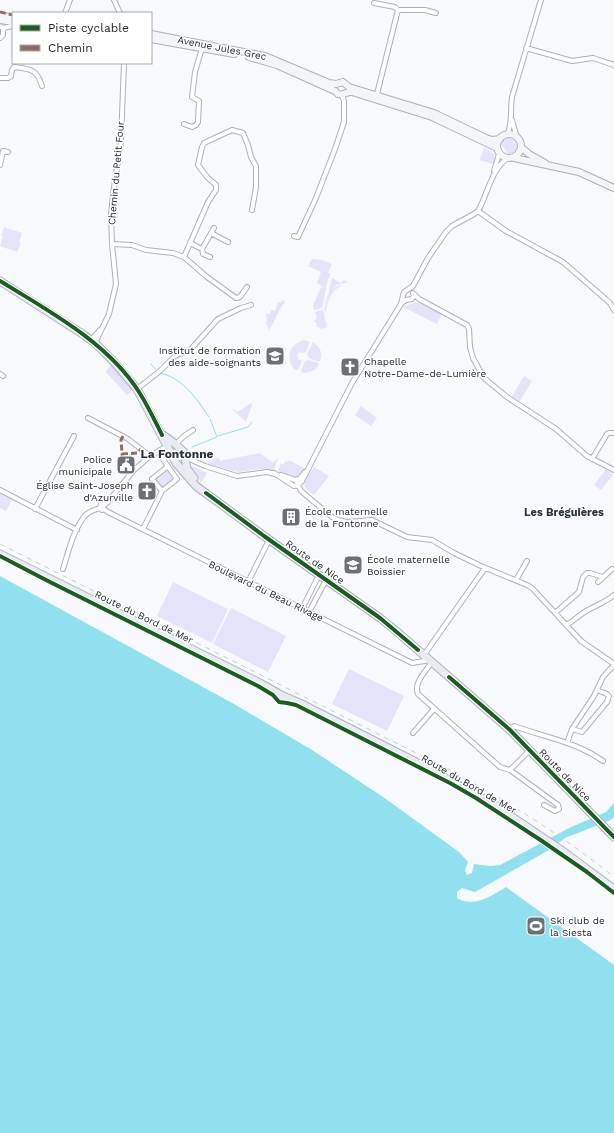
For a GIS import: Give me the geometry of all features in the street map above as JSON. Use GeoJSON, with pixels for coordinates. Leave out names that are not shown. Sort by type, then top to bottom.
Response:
{"type":"FeatureCollection","features":[{"type":"Feature","properties":{"kind":"main road"},"geometry":{"type":"LineString","coordinates":[[0,281],[93,342],[117,365],[137,389],[162,435],[184,452],[187,469],[202,489]]}},
{"type":"Feature","properties":{"kind":"main road"},"geometry":{"type":"LineString","coordinates":[[174,445],[174,457],[180,468],[202,489]]}},
{"type":"Feature","properties":{"kind":"main road"},"geometry":{"type":"LineString","coordinates":[[174,457],[178,462],[186,460]]}},
{"type":"Feature","properties":{"kind":"main road","name":"Route de Nice"},"geometry":{"type":"LineString","coordinates":[[202,489],[269,540],[380,618],[429,659],[510,730],[614,837]]}},
{"type":"Feature","properties":{"kind":"main road","name":"Route du Bord de Mer"},"geometry":{"type":"LineString","coordinates":[[0,554],[256,681],[281,698],[308,707],[464,788],[493,804],[564,852],[614,889]]}},
{"type":"Feature","properties":{"kind":"street"},"geometry":{"type":"LineString","coordinates":[[65,12],[70,0]]}},
{"type":"Feature","properties":{"kind":"street"},"geometry":{"type":"LineString","coordinates":[[114,0],[120,12]]}},
{"type":"Feature","properties":{"kind":"street"},"geometry":{"type":"LineString","coordinates":[[541,0],[511,101],[510,130],[500,139],[492,140],[486,138],[434,112],[346,85],[343,82],[336,84],[334,88],[335,91],[338,94],[352,92],[432,117],[498,151],[502,156],[579,172],[614,188]]}},
{"type":"Feature","properties":{"kind":"street"},"geometry":{"type":"LineString","coordinates":[[374,3],[395,7],[398,10],[424,10],[436,13]]}},
{"type":"Feature","properties":{"kind":"street"},"geometry":{"type":"LineString","coordinates":[[377,94],[398,10]]}},
{"type":"Feature","properties":{"kind":"street"},"geometry":{"type":"LineString","coordinates":[[0,15],[12,18]]}},
{"type":"Feature","properties":{"kind":"street"},"geometry":{"type":"LineString","coordinates":[[0,20],[12,22]]}},
{"type":"Feature","properties":{"kind":"street"},"geometry":{"type":"LineString","coordinates":[[0,38],[3,35],[1,27],[12,26]]}},
{"type":"Feature","properties":{"kind":"street","name":"Avenue Jules Grec"},"geometry":{"type":"LineString","coordinates":[[152,34],[265,56],[329,83],[336,84]]}},
{"type":"Feature","properties":{"kind":"street","name":"Avenue Jules Grec"},"geometry":{"type":"LineString","coordinates":[[152,39],[201,51],[244,56],[270,62],[335,91]]}},
{"type":"Feature","properties":{"kind":"street"},"geometry":{"type":"LineString","coordinates":[[526,48],[572,61],[593,58],[614,66]]}},
{"type":"Feature","properties":{"kind":"street"},"geometry":{"type":"LineString","coordinates":[[184,124],[192,126],[196,125],[198,122],[199,101],[192,97],[195,72],[201,51]]}},
{"type":"Feature","properties":{"kind":"street","name":"Chemin du Petit Four"},"geometry":{"type":"LineString","coordinates":[[93,342],[109,314],[116,284],[112,244],[112,211],[120,141],[124,64]]}},
{"type":"Feature","properties":{"kind":"street"},"geometry":{"type":"LineString","coordinates":[[0,78],[8,78],[11,76],[14,67],[30,69],[36,72],[42,86]]}},
{"type":"Feature","properties":{"kind":"street"},"geometry":{"type":"LineString","coordinates":[[294,236],[298,237],[316,198],[335,149],[344,122],[344,94],[346,85]]}},
{"type":"Feature","properties":{"kind":"street"},"geometry":{"type":"LineString","coordinates":[[510,116],[521,147],[529,154],[548,165]]}},
{"type":"Feature","properties":{"kind":"street"},"geometry":{"type":"LineString","coordinates":[[184,257],[208,202],[216,190],[216,185],[207,177],[198,165],[202,147],[204,143],[232,130],[243,132],[248,145],[250,157],[256,166],[256,186],[252,210]]}},
{"type":"Feature","properties":{"kind":"street"},"geometry":{"type":"LineString","coordinates":[[507,134],[517,138]]}},
{"type":"Feature","properties":{"kind":"street"},"geometry":{"type":"LineString","coordinates":[[492,180],[500,139]]}},
{"type":"Feature","properties":{"kind":"street"},"geometry":{"type":"LineString","coordinates":[[412,300],[413,286],[428,258],[446,232],[452,226],[478,211],[500,165],[519,154],[521,147]]}},
{"type":"Feature","properties":{"kind":"street"},"geometry":{"type":"LineString","coordinates":[[0,165],[3,151],[8,152]]}},
{"type":"Feature","properties":{"kind":"street"},"geometry":{"type":"LineString","coordinates":[[478,211],[506,231],[563,262],[610,303],[614,310]]}},
{"type":"Feature","properties":{"kind":"street"},"geometry":{"type":"LineString","coordinates":[[210,257],[203,254],[202,249],[214,228]]}},
{"type":"Feature","properties":{"kind":"street"},"geometry":{"type":"LineString","coordinates":[[211,233],[228,242]]}},
{"type":"Feature","properties":{"kind":"street"},"geometry":{"type":"LineString","coordinates":[[190,243],[202,249]]}},
{"type":"Feature","properties":{"kind":"street"},"geometry":{"type":"LineString","coordinates":[[112,244],[132,245],[146,250],[173,253],[184,257],[207,278],[236,298],[240,297],[247,287]]}},
{"type":"Feature","properties":{"kind":"street"},"geometry":{"type":"LineString","coordinates":[[298,485],[306,474],[352,383],[405,299],[404,292],[412,292],[419,299],[467,325],[469,329],[470,347],[473,358],[480,372],[490,384],[556,429],[587,456],[614,470]]}},
{"type":"Feature","properties":{"kind":"street"},"geometry":{"type":"LineString","coordinates":[[405,299],[419,299]]}},
{"type":"Feature","properties":{"kind":"street"},"geometry":{"type":"LineString","coordinates":[[137,389],[160,371],[175,356],[192,348],[218,319],[251,305]]}},
{"type":"Feature","properties":{"kind":"street"},"geometry":{"type":"LineString","coordinates":[[88,418],[128,439],[150,456]]}},
{"type":"Feature","properties":{"kind":"street"},"geometry":{"type":"LineString","coordinates":[[63,569],[77,530],[84,516],[103,507],[133,471],[150,456],[158,451],[174,445],[193,430]]}},
{"type":"Feature","properties":{"kind":"street"},"geometry":{"type":"LineString","coordinates":[[592,459],[608,434],[614,433]]}},
{"type":"Feature","properties":{"kind":"street"},"geometry":{"type":"LineString","coordinates":[[35,509],[74,436]]}},
{"type":"Feature","properties":{"kind":"street"},"geometry":{"type":"LineString","coordinates":[[296,480],[299,479],[304,473],[321,445]]}},
{"type":"Feature","properties":{"kind":"street"},"geometry":{"type":"LineString","coordinates":[[143,529],[162,491],[177,479],[158,451]]}},
{"type":"Feature","properties":{"kind":"street"},"geometry":{"type":"LineString","coordinates":[[186,460],[238,476],[267,472],[296,480]]}},
{"type":"Feature","properties":{"kind":"street"},"geometry":{"type":"LineString","coordinates":[[162,491],[152,479],[168,466]]}},
{"type":"Feature","properties":{"kind":"street"},"geometry":{"type":"LineString","coordinates":[[274,473],[294,486],[298,485]]}},
{"type":"Feature","properties":{"kind":"street"},"geometry":{"type":"LineString","coordinates":[[296,480],[301,491],[332,517],[338,520],[347,522],[372,520],[407,537],[432,540],[460,557],[532,588],[581,641],[614,664],[603,677],[597,690],[572,729],[567,743]]}},
{"type":"Feature","properties":{"kind":"street"},"geometry":{"type":"LineString","coordinates":[[0,490],[77,530]]}},
{"type":"Feature","properties":{"kind":"street","name":"Boulevard du Beau Rivage"},"geometry":{"type":"LineString","coordinates":[[103,507],[108,512],[248,582],[303,607],[412,664],[429,659]]}},
{"type":"Feature","properties":{"kind":"street"},"geometry":{"type":"LineString","coordinates":[[248,582],[269,540]]}},
{"type":"Feature","properties":{"kind":"street"},"geometry":{"type":"LineString","coordinates":[[516,580],[527,561]]}},
{"type":"Feature","properties":{"kind":"street"},"geometry":{"type":"LineString","coordinates":[[485,568],[429,659],[417,685],[417,691],[418,694],[434,709],[500,767],[510,770],[558,805],[559,809],[555,811],[544,805]]}},
{"type":"Feature","properties":{"kind":"street"},"geometry":{"type":"LineString","coordinates":[[598,582],[612,569]]}},
{"type":"Feature","properties":{"kind":"street"},"geometry":{"type":"LineString","coordinates":[[555,613],[579,592],[583,578],[587,573],[602,577]]}},
{"type":"Feature","properties":{"kind":"street"},"geometry":{"type":"LineString","coordinates":[[303,607],[320,575]]}},
{"type":"Feature","properties":{"kind":"street"},"geometry":{"type":"LineString","coordinates":[[310,611],[326,580]]}},
{"type":"Feature","properties":{"kind":"street"},"geometry":{"type":"LineString","coordinates":[[566,625],[574,621],[587,610],[600,605],[614,595]]}},
{"type":"Feature","properties":{"kind":"street"},"geometry":{"type":"LineString","coordinates":[[572,729],[582,732],[607,702],[609,696],[597,690]]}},
{"type":"Feature","properties":{"kind":"street"},"geometry":{"type":"LineString","coordinates":[[413,733],[434,709]]}},
{"type":"Feature","properties":{"kind":"street"},"geometry":{"type":"LineString","coordinates":[[510,730],[514,726],[586,749],[603,761]]}},
{"type":"Feature","properties":{"kind":"street"},"geometry":{"type":"LineString","coordinates":[[510,770],[530,750]]}},
{"type":"Feature","properties":{"kind":"shaded area"},"geometry":{"type":"Polygon","coordinates":[[[509,138],[515,140],[517,145],[516,151],[509,155],[501,144],[504,140],[509,138]]]}},
{"type":"Feature","properties":{"kind":"shaded area"},"geometry":{"type":"Polygon","coordinates":[[[484,147],[494,154],[495,159],[493,164],[480,160],[484,147]]]}},
{"type":"Feature","properties":{"kind":"shaded area"},"geometry":{"type":"Polygon","coordinates":[[[4,227],[22,233],[19,242],[21,243],[17,252],[0,246],[4,227]]]}},
{"type":"Feature","properties":{"kind":"shaded area"},"geometry":{"type":"Polygon","coordinates":[[[312,259],[322,260],[332,264],[328,273],[331,274],[328,279],[322,308],[314,310],[313,305],[322,286],[317,283],[321,272],[308,266],[312,259]]]}},
{"type":"Feature","properties":{"kind":"shaded area"},"geometry":{"type":"Polygon","coordinates":[[[332,278],[341,283],[344,280],[348,282],[336,285],[333,290],[337,286],[342,285],[335,290],[331,296],[325,312],[324,309],[330,294],[324,305],[332,278]]]}},
{"type":"Feature","properties":{"kind":"shaded area"},"geometry":{"type":"Polygon","coordinates":[[[282,300],[285,302],[269,330],[266,323],[266,314],[268,313],[269,315],[271,310],[275,311],[278,302],[281,303],[282,300]]]}},
{"type":"Feature","properties":{"kind":"shaded area"},"geometry":{"type":"Polygon","coordinates":[[[416,302],[442,313],[437,324],[403,307],[416,302]]]}},
{"type":"Feature","properties":{"kind":"shaded area"},"geometry":{"type":"Polygon","coordinates":[[[323,310],[327,327],[321,329],[316,326],[317,323],[314,322],[317,317],[315,312],[323,310]]]}},
{"type":"Feature","properties":{"kind":"shaded area"},"geometry":{"type":"Polygon","coordinates":[[[304,340],[310,342],[306,352],[299,352],[297,356],[299,357],[298,359],[302,361],[298,370],[295,370],[290,361],[290,352],[295,345],[304,340]]]}},
{"type":"Feature","properties":{"kind":"shaded area"},"geometry":{"type":"Polygon","coordinates":[[[313,342],[318,346],[321,353],[319,362],[309,358],[307,354],[313,342]]]}},
{"type":"Feature","properties":{"kind":"shaded area"},"geometry":{"type":"Polygon","coordinates":[[[308,360],[319,364],[314,370],[303,373],[301,371],[305,361],[308,360]]]}},
{"type":"Feature","properties":{"kind":"shaded area"},"geometry":{"type":"Polygon","coordinates":[[[111,364],[134,389],[127,395],[106,372],[111,364]]]}},
{"type":"Feature","properties":{"kind":"shaded area"},"geometry":{"type":"Polygon","coordinates":[[[524,376],[532,381],[520,401],[512,396],[524,376]]]}},
{"type":"Feature","properties":{"kind":"shaded area"},"geometry":{"type":"Polygon","coordinates":[[[251,403],[252,405],[246,422],[231,408],[238,412],[251,403]]]}},
{"type":"Feature","properties":{"kind":"shaded area"},"geometry":{"type":"Polygon","coordinates":[[[361,406],[377,418],[371,426],[355,415],[361,406]]]}},
{"type":"Feature","properties":{"kind":"shaded area"},"geometry":{"type":"Polygon","coordinates":[[[260,453],[273,463],[278,457],[274,470],[260,469],[238,472],[207,464],[213,459],[219,458],[220,461],[260,453]]]}},
{"type":"Feature","properties":{"kind":"shaded area"},"geometry":{"type":"Polygon","coordinates":[[[289,460],[304,468],[295,477],[278,471],[281,463],[283,465],[289,460]]]}},
{"type":"Feature","properties":{"kind":"shaded area"},"geometry":{"type":"Polygon","coordinates":[[[192,466],[207,473],[201,483],[190,468],[192,466]]]}},
{"type":"Feature","properties":{"kind":"shaded area"},"geometry":{"type":"Polygon","coordinates":[[[314,467],[329,476],[314,495],[306,488],[305,482],[314,467]]]}},
{"type":"Feature","properties":{"kind":"shaded area"},"geometry":{"type":"Polygon","coordinates":[[[167,469],[174,479],[162,488],[154,479],[167,469]]]}},
{"type":"Feature","properties":{"kind":"shaded area"},"geometry":{"type":"Polygon","coordinates":[[[606,469],[613,475],[601,490],[594,485],[606,469]]]}},
{"type":"Feature","properties":{"kind":"shaded area"},"geometry":{"type":"Polygon","coordinates":[[[0,494],[12,500],[6,511],[0,508],[0,494]]]}},
{"type":"Feature","properties":{"kind":"shaded area"},"geometry":{"type":"Polygon","coordinates":[[[173,582],[228,609],[212,643],[157,616],[173,582]]]}},
{"type":"Feature","properties":{"kind":"shaded area"},"geometry":{"type":"Polygon","coordinates":[[[231,608],[286,636],[268,672],[213,644],[231,608]]]}},
{"type":"Feature","properties":{"kind":"shaded area"},"geometry":{"type":"Polygon","coordinates":[[[349,669],[404,696],[387,731],[332,704],[349,669]]]}},
{"type":"Feature","properties":{"kind":"water"},"geometry":{"type":"Polygon","coordinates":[[[0,576],[234,704],[312,750],[386,799],[459,852],[468,862],[465,870],[467,875],[472,873],[474,864],[490,866],[500,865],[569,828],[606,812],[614,803],[614,817],[611,820],[565,838],[549,850],[475,892],[462,888],[457,892],[457,898],[469,902],[482,900],[506,887],[614,965],[614,1133],[0,1133],[0,576]]]}},
{"type":"Feature","properties":{"kind":"waterway"},"geometry":{"type":"LineString","coordinates":[[151,364],[157,371]]}},
{"type":"Feature","properties":{"kind":"waterway"},"geometry":{"type":"LineString","coordinates":[[160,373],[176,379],[182,384],[194,396],[209,417]]}},
{"type":"Feature","properties":{"kind":"waterway"},"geometry":{"type":"LineString","coordinates":[[192,447],[217,437],[210,419]]}},
{"type":"Feature","properties":{"kind":"waterway"},"geometry":{"type":"LineString","coordinates":[[218,436],[248,427],[252,422]]}},
{"type":"Feature","properties":{"kind":"railway"},"geometry":{"type":"LineString","coordinates":[[0,544],[446,768],[554,832],[614,877]]}},
{"type":"Feature","properties":{"kind":"marked path"},"geometry":{"type":"LineString","coordinates":[[0,12],[12,15]]}},
{"type":"Feature","properties":{"kind":"marked path"},"geometry":{"type":"LineString","coordinates":[[123,436],[121,440],[123,466]]}},
{"type":"Feature","properties":{"kind":"marked path"},"geometry":{"type":"LineString","coordinates":[[122,454],[138,453],[141,449]]}},
{"type":"Feature","properties":{"kind":"cycle path"},"geometry":{"type":"LineString","coordinates":[[0,281],[76,329],[111,358],[126,374],[139,392],[162,435]]}},
{"type":"Feature","properties":{"kind":"cycle path"},"geometry":{"type":"LineString","coordinates":[[206,493],[380,618],[418,650]]}},
{"type":"Feature","properties":{"kind":"cycle path"},"geometry":{"type":"LineString","coordinates":[[0,556],[258,686],[273,695],[279,702],[296,705],[450,783],[539,839],[587,872],[614,893]]}},
{"type":"Feature","properties":{"kind":"cycle path"},"geometry":{"type":"LineString","coordinates":[[449,677],[510,730],[614,837]]}},
{"type":"Feature","properties":{"kind":"place","name":"Institut de formation des aide-soignants"},"geometry":{"type":"Point","coordinates":[275,356]}},
{"type":"Feature","properties":{"kind":"place","name":"Chapelle Notre-Dame-de-Lumière"},"geometry":{"type":"Point","coordinates":[350,367]}},
{"type":"Feature","properties":{"kind":"place","name":"Police municipale"},"geometry":{"type":"Point","coordinates":[126,465]}},
{"type":"Feature","properties":{"kind":"place","name":"Église Saint-Joseph d'Azurville"},"geometry":{"type":"Point","coordinates":[147,491]}},
{"type":"Feature","properties":{"kind":"place","name":"École maternelle de la Fontonne"},"geometry":{"type":"Point","coordinates":[291,517]}},
{"type":"Feature","properties":{"kind":"place","name":"École maternelle Boissier"},"geometry":{"type":"Point","coordinates":[353,565]}},
{"type":"Feature","properties":{"kind":"place","name":"Ski club de la Siesta"},"geometry":{"type":"Point","coordinates":[536,926]}},
{"type":"Feature","properties":{"kind":"district","name":"La Fontonne"},"geometry":{"type":"Point","coordinates":[177,454]}},
{"type":"Feature","properties":{"kind":"district","name":"Les Bréguières"},"geometry":{"type":"Point","coordinates":[564,512]}}]}
